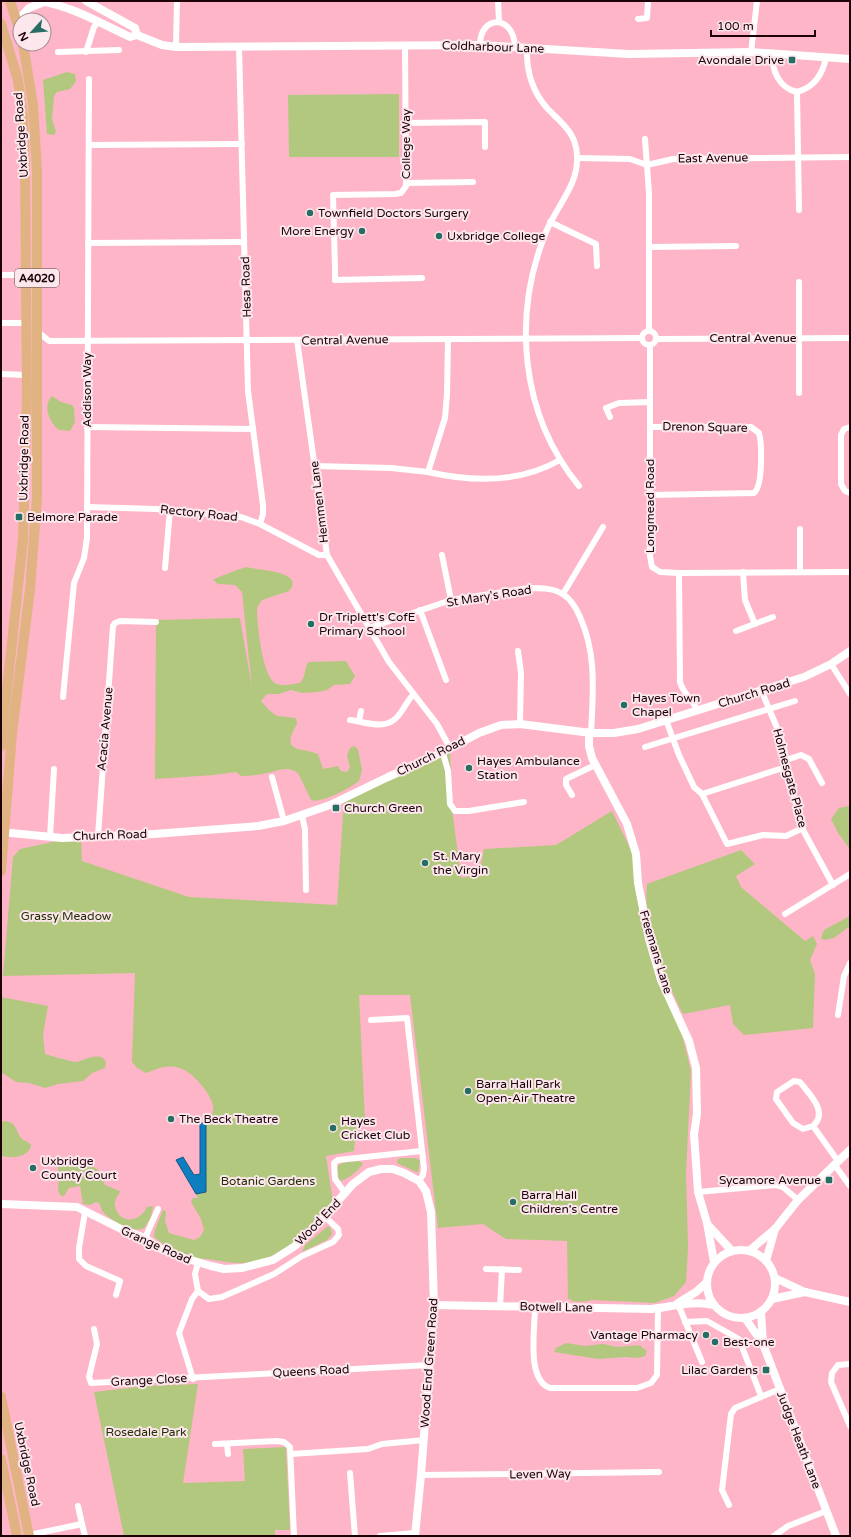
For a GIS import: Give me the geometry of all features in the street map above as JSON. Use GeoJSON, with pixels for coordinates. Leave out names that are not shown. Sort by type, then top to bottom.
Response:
{"type":"FeatureCollection","features":[{"type":"Feature","properties":{"kind":"main road"},"geometry":{"type":"LineString","coordinates":[[10,1],[14,12]]}},
{"type":"Feature","properties":{"kind":"main road","name":"Uxbridge Road"},"geometry":{"type":"LineString","coordinates":[[1,24],[18,80],[22,106],[25,175],[26,274],[25,507],[20,585],[4,693],[1,746]]}},
{"type":"Feature","properties":{"kind":"main road","name":"Uxbridge Road"},"geometry":{"type":"LineString","coordinates":[[1,872],[12,734],[30,589],[37,498],[37,171],[33,105],[24,52]]}},
{"type":"Feature","properties":{"kind":"main road"},"geometry":{"type":"LineString","coordinates":[[25,175],[32,171],[37,171]]}},
{"type":"Feature","properties":{"kind":"main road"},"geometry":{"type":"LineString","coordinates":[[25,507],[33,507],[37,498]]}},
{"type":"Feature","properties":{"kind":"main road","name":"Uxbridge Road"},"geometry":{"type":"LineString","coordinates":[[1,1397],[29,1536]]}},
{"type":"Feature","properties":{"kind":"main road","name":"Uxbridge Road"},"geometry":{"type":"LineString","coordinates":[[1,1459],[17,1536]]}},
{"type":"Feature","properties":{"kind":"street","name":"Coldharbour Lane"},"geometry":{"type":"LineString","coordinates":[[25,12],[41,1],[68,8],[99,21],[130,37],[137,35],[162,45],[176,47],[480,45],[629,54],[751,52],[850,59]]}},
{"type":"Feature","properties":{"kind":"street","name":"Coldharbour Lane"},"geometry":{"type":"LineString","coordinates":[[86,1],[135,28],[137,35]]}},
{"type":"Feature","properties":{"kind":"street"},"geometry":{"type":"LineString","coordinates":[[176,47],[177,1]]}},
{"type":"Feature","properties":{"kind":"street"},"geometry":{"type":"LineString","coordinates":[[498,1],[499,22]]}},
{"type":"Feature","properties":{"kind":"street"},"geometry":{"type":"LineString","coordinates":[[638,19],[646,18],[648,1]]}},
{"type":"Feature","properties":{"kind":"street"},"geometry":{"type":"LineString","coordinates":[[751,52],[757,1]]}},
{"type":"Feature","properties":{"kind":"street"},"geometry":{"type":"LineString","coordinates":[[86,52],[94,28],[99,21]]}},
{"type":"Feature","properties":{"kind":"street"},"geometry":{"type":"LineString","coordinates":[[480,45],[481,38],[486,27],[491,23],[499,22],[504,23],[510,28],[514,37],[515,46]]}},
{"type":"Feature","properties":{"kind":"street","name":"College Way"},"geometry":{"type":"LineString","coordinates":[[405,45],[407,183],[405,189],[398,194],[333,194],[335,280],[422,278]]}},
{"type":"Feature","properties":{"kind":"street","name":"Hesa Road"},"geometry":{"type":"LineString","coordinates":[[239,47],[248,391],[264,510],[260,524]]}},
{"type":"Feature","properties":{"kind":"street"},"geometry":{"type":"LineString","coordinates":[[526,47],[527,66],[533,86],[548,109],[570,132],[576,145],[578,158],[572,187],[550,222],[533,272],[527,318],[527,339],[529,375],[536,407],[548,438],[560,460],[579,486]]}},
{"type":"Feature","properties":{"kind":"street"},"geometry":{"type":"LineString","coordinates":[[58,52],[119,50]]}},
{"type":"Feature","properties":{"kind":"street"},"geometry":{"type":"LineString","coordinates":[[772,54],[772,62],[776,78],[787,88],[797,92],[808,88],[818,79],[824,69],[826,57]]}},
{"type":"Feature","properties":{"kind":"street","name":"Addison Way"},"geometry":{"type":"LineString","coordinates":[[63,697],[74,583],[86,546],[89,80]]}},
{"type":"Feature","properties":{"kind":"street"},"geometry":{"type":"LineString","coordinates":[[797,92],[799,210]]}},
{"type":"Feature","properties":{"kind":"street"},"geometry":{"type":"LineString","coordinates":[[406,123],[485,122],[485,147]]}},
{"type":"Feature","properties":{"kind":"street"},"geometry":{"type":"LineString","coordinates":[[645,139],[649,247],[649,331]]}},
{"type":"Feature","properties":{"kind":"street"},"geometry":{"type":"LineString","coordinates":[[89,145],[242,144]]}},
{"type":"Feature","properties":{"kind":"street","name":"East Avenue"},"geometry":{"type":"LineString","coordinates":[[647,165],[673,159],[850,157]]}},
{"type":"Feature","properties":{"kind":"street"},"geometry":{"type":"LineString","coordinates":[[578,158],[630,159],[647,165]]}},
{"type":"Feature","properties":{"kind":"street"},"geometry":{"type":"LineString","coordinates":[[407,183],[473,182]]}},
{"type":"Feature","properties":{"kind":"street"},"geometry":{"type":"LineString","coordinates":[[550,222],[596,244],[597,266]]}},
{"type":"Feature","properties":{"kind":"street"},"geometry":{"type":"LineString","coordinates":[[88,243],[244,242]]}},
{"type":"Feature","properties":{"kind":"street"},"geometry":{"type":"LineString","coordinates":[[649,247],[736,246]]}},
{"type":"Feature","properties":{"kind":"street"},"geometry":{"type":"LineString","coordinates":[[1,275],[26,274]]}},
{"type":"Feature","properties":{"kind":"street"},"geometry":{"type":"LineString","coordinates":[[799,282],[799,393]]}},
{"type":"Feature","properties":{"kind":"street"},"geometry":{"type":"LineString","coordinates":[[1,323],[26,324]]}},
{"type":"Feature","properties":{"kind":"street"},"geometry":{"type":"LineString","coordinates":[[37,331],[49,341],[37,350]]}},
{"type":"Feature","properties":{"kind":"street"},"geometry":{"type":"LineString","coordinates":[[649,331],[655,333],[657,339],[654,344],[650,346],[644,344],[642,338],[644,333],[649,331]]}},
{"type":"Feature","properties":{"kind":"street","name":"Central Avenue"},"geometry":{"type":"LineString","coordinates":[[49,341],[642,338]]}},
{"type":"Feature","properties":{"kind":"street","name":"Central Avenue"},"geometry":{"type":"LineString","coordinates":[[657,339],[850,338]]}},
{"type":"Feature","properties":{"kind":"street"},"geometry":{"type":"LineString","coordinates":[[428,472],[445,418],[448,339]]}},
{"type":"Feature","properties":{"kind":"street","name":"Hemmen Lane"},"geometry":{"type":"LineString","coordinates":[[297,340],[316,466],[327,556],[395,672],[440,729],[450,748]]}},
{"type":"Feature","properties":{"kind":"street","name":"Longmead Road"},"geometry":{"type":"LineString","coordinates":[[650,346],[651,564],[657,571],[679,573],[850,572]]}},
{"type":"Feature","properties":{"kind":"street"},"geometry":{"type":"LineString","coordinates":[[1,374],[26,375]]}},
{"type":"Feature","properties":{"kind":"street"},"geometry":{"type":"LineString","coordinates":[[610,416],[606,408],[613,405],[650,402]]}},
{"type":"Feature","properties":{"kind":"street"},"geometry":{"type":"LineString","coordinates":[[87,427],[253,429]]}},
{"type":"Feature","properties":{"kind":"street","name":"Drenon Square"},"geometry":{"type":"LineString","coordinates":[[650,427],[751,427],[759,433],[760,442],[760,484],[754,493],[650,495]]}},
{"type":"Feature","properties":{"kind":"street"},"geometry":{"type":"LineString","coordinates":[[850,427],[842,430],[841,484],[844,491],[850,493]]}},
{"type":"Feature","properties":{"kind":"street"},"geometry":{"type":"LineString","coordinates":[[316,466],[392,468],[474,479],[506,477],[535,471],[560,460]]}},
{"type":"Feature","properties":{"kind":"street","name":"Rectory Road"},"geometry":{"type":"LineString","coordinates":[[87,507],[170,510],[238,516],[260,524],[319,555],[327,556]]}},
{"type":"Feature","properties":{"kind":"street"},"geometry":{"type":"LineString","coordinates":[[165,568],[170,510]]}},
{"type":"Feature","properties":{"kind":"street"},"geometry":{"type":"LineString","coordinates":[[590,733],[593,671],[591,652],[578,613],[563,594],[603,527]]}},
{"type":"Feature","properties":{"kind":"street"},"geometry":{"type":"LineString","coordinates":[[800,529],[800,572]]}},
{"type":"Feature","properties":{"kind":"street"},"geometry":{"type":"LineString","coordinates":[[442,555],[451,600]]}},
{"type":"Feature","properties":{"kind":"street"},"geometry":{"type":"LineString","coordinates":[[743,572],[745,600],[756,624]]}},
{"type":"Feature","properties":{"kind":"street"},"geometry":{"type":"LineString","coordinates":[[679,573],[680,682],[684,692],[697,710]]}},
{"type":"Feature","properties":{"kind":"street","name":"St Mary's Road"},"geometry":{"type":"LineString","coordinates":[[369,628],[451,600],[529,588],[548,590],[563,594]]}},
{"type":"Feature","properties":{"kind":"street"},"geometry":{"type":"LineString","coordinates":[[420,610],[446,680]]}},
{"type":"Feature","properties":{"kind":"street"},"geometry":{"type":"LineString","coordinates":[[736,631],[773,617]]}},
{"type":"Feature","properties":{"kind":"street","name":"Acacia Avenue"},"geometry":{"type":"LineString","coordinates":[[98,836],[113,626],[115,622],[120,621],[156,622]]}},
{"type":"Feature","properties":{"kind":"street"},"geometry":{"type":"LineString","coordinates":[[518,650],[520,673],[520,724]]}},
{"type":"Feature","properties":{"kind":"street","name":"Church Road"},"geometry":{"type":"LineString","coordinates":[[3,833],[50,837],[98,836],[228,829],[284,821],[330,805],[443,753],[486,730],[501,725],[520,724],[590,733],[628,731],[804,677],[831,664],[850,651]]}},
{"type":"Feature","properties":{"kind":"street"},"geometry":{"type":"LineString","coordinates":[[831,664],[850,694]]}},
{"type":"Feature","properties":{"kind":"street","name":"Holmesgate Place"},"geometry":{"type":"LineString","coordinates":[[762,691],[768,710],[776,727],[786,760],[786,767],[803,828],[833,885]]}},
{"type":"Feature","properties":{"kind":"street"},"geometry":{"type":"LineString","coordinates":[[350,720],[388,724],[399,715],[413,695]]}},
{"type":"Feature","properties":{"kind":"street"},"geometry":{"type":"LineString","coordinates":[[645,748],[795,701]]}},
{"type":"Feature","properties":{"kind":"street"},"geometry":{"type":"LineString","coordinates":[[359,721],[361,711]]}},
{"type":"Feature","properties":{"kind":"street"},"geometry":{"type":"LineString","coordinates":[[666,720],[694,787],[702,794],[727,844],[763,835],[786,836],[803,828]]}},
{"type":"Feature","properties":{"kind":"street","name":"Freemans Lane"},"geometry":{"type":"LineString","coordinates":[[590,733],[590,752],[595,765],[627,824],[636,854],[638,883],[649,939],[662,980],[690,1041],[696,1068],[697,1114],[694,1134],[698,1192],[707,1223],[714,1262]]}},
{"type":"Feature","properties":{"kind":"street"},"geometry":{"type":"LineString","coordinates":[[443,753],[448,771],[450,804],[455,811],[469,811],[524,802]]}},
{"type":"Feature","properties":{"kind":"street"},"geometry":{"type":"LineString","coordinates":[[786,760],[802,755],[809,759],[822,783]]}},
{"type":"Feature","properties":{"kind":"street"},"geometry":{"type":"LineString","coordinates":[[572,795],[566,785],[566,779],[595,765]]}},
{"type":"Feature","properties":{"kind":"street"},"geometry":{"type":"LineString","coordinates":[[702,794],[786,767]]}},
{"type":"Feature","properties":{"kind":"street"},"geometry":{"type":"LineString","coordinates":[[50,837],[54,769]]}},
{"type":"Feature","properties":{"kind":"street"},"geometry":{"type":"LineString","coordinates":[[272,777],[284,821]]}},
{"type":"Feature","properties":{"kind":"street"},"geometry":{"type":"LineString","coordinates":[[302,816],[305,829],[306,890]]}},
{"type":"Feature","properties":{"kind":"street"},"geometry":{"type":"LineString","coordinates":[[785,914],[850,874]]}},
{"type":"Feature","properties":{"kind":"street"},"geometry":{"type":"LineString","coordinates":[[838,1015],[844,976],[850,963]]}},
{"type":"Feature","properties":{"kind":"street"},"geometry":{"type":"LineString","coordinates":[[371,1020],[407,1018],[424,1170],[419,1181]]}},
{"type":"Feature","properties":{"kind":"street"},"geometry":{"type":"LineString","coordinates":[[794,1081],[800,1082],[819,1110],[818,1119],[813,1126],[805,1129],[795,1125],[777,1101],[777,1092],[794,1081]]}},
{"type":"Feature","properties":{"kind":"street"},"geometry":{"type":"LineString","coordinates":[[813,1126],[850,1186]]}},
{"type":"Feature","properties":{"kind":"street"},"geometry":{"type":"LineString","coordinates":[[749,1251],[775,1229],[798,1200],[850,1150]]}},
{"type":"Feature","properties":{"kind":"street"},"geometry":{"type":"LineString","coordinates":[[345,1193],[335,1179],[334,1163],[338,1160],[421,1151]]}},
{"type":"Feature","properties":{"kind":"street","name":"Wood End"},"geometry":{"type":"LineString","coordinates":[[198,1263],[224,1268],[242,1268],[263,1264],[283,1255],[295,1246],[363,1176],[377,1169],[386,1168],[399,1171],[419,1181],[426,1191]]}},
{"type":"Feature","properties":{"kind":"street"},"geometry":{"type":"LineString","coordinates":[[698,1192],[776,1185],[783,1187],[798,1200]]}},
{"type":"Feature","properties":{"kind":"street","name":"Wood End Green Road"},"geometry":{"type":"LineString","coordinates":[[415,1534],[434,1305],[432,1220],[430,1204],[426,1191]]}},
{"type":"Feature","properties":{"kind":"street","name":"Grange Road"},"geometry":{"type":"LineString","coordinates":[[1,1204],[77,1207],[144,1238],[159,1248],[198,1263],[195,1274],[198,1291]]}},
{"type":"Feature","properties":{"kind":"street"},"geometry":{"type":"LineString","coordinates":[[144,1238],[158,1209]]}},
{"type":"Feature","properties":{"kind":"street"},"geometry":{"type":"LineString","coordinates":[[85,1212],[79,1248],[79,1259],[86,1266],[120,1281],[116,1295]]}},
{"type":"Feature","properties":{"kind":"street"},"geometry":{"type":"LineString","coordinates":[[198,1291],[209,1299],[222,1297],[274,1274],[302,1256],[333,1242],[339,1235],[338,1229],[325,1216]]}},
{"type":"Feature","properties":{"kind":"street","name":"Freemans Lane"},"geometry":{"type":"LineString","coordinates":[[707,1223],[732,1251]]}},
{"type":"Feature","properties":{"kind":"street"},"geometry":{"type":"LineString","coordinates":[[766,1260],[775,1229]]}},
{"type":"Feature","properties":{"kind":"street"},"geometry":{"type":"LineString","coordinates":[[732,1251],[749,1251],[766,1260],[775,1278],[775,1290],[772,1299],[762,1312],[744,1318],[726,1315],[714,1305],[708,1295],[707,1282],[709,1270],[714,1262],[721,1256],[732,1251]]}},
{"type":"Feature","properties":{"kind":"street"},"geometry":{"type":"LineString","coordinates":[[486,1269],[519,1270]]}},
{"type":"Feature","properties":{"kind":"street"},"geometry":{"type":"LineString","coordinates":[[500,1307],[502,1269]]}},
{"type":"Feature","properties":{"kind":"street"},"geometry":{"type":"LineString","coordinates":[[775,1278],[805,1292],[850,1302]]}},
{"type":"Feature","properties":{"kind":"street","name":"Botwell Lane"},"geometry":{"type":"LineString","coordinates":[[678,1304],[696,1292],[707,1282]]}},
{"type":"Feature","properties":{"kind":"street","name":"Grange Close"},"geometry":{"type":"LineString","coordinates":[[94,1329],[97,1344],[89,1377],[91,1383],[193,1379],[179,1333],[192,1299],[198,1291]]}},
{"type":"Feature","properties":{"kind":"street"},"geometry":{"type":"LineString","coordinates":[[772,1299],[805,1292]]}},
{"type":"Feature","properties":{"kind":"street","name":"Botwell Lane"},"geometry":{"type":"LineString","coordinates":[[434,1305],[658,1308],[678,1304],[704,1303],[714,1305]]}},
{"type":"Feature","properties":{"kind":"street"},"geometry":{"type":"LineString","coordinates":[[678,1304],[702,1362]]}},
{"type":"Feature","properties":{"kind":"street"},"geometry":{"type":"LineString","coordinates":[[535,1307],[535,1370],[537,1377],[544,1385],[550,1388],[630,1389],[645,1386],[657,1375],[658,1308]]}},
{"type":"Feature","properties":{"kind":"street","name":"Judge Heath Lane"},"geometry":{"type":"LineString","coordinates":[[762,1312],[763,1344]]}},
{"type":"Feature","properties":{"kind":"street","name":"Judge Heath Lane"},"geometry":{"type":"LineString","coordinates":[[744,1318],[763,1344],[836,1536]]}},
{"type":"Feature","properties":{"kind":"street"},"geometry":{"type":"LineString","coordinates":[[685,1322],[707,1321],[739,1339],[761,1396]]}},
{"type":"Feature","properties":{"kind":"street"},"geometry":{"type":"LineString","coordinates":[[850,1364],[838,1365],[832,1373],[831,1382],[850,1426]]}},
{"type":"Feature","properties":{"kind":"street","name":"Queens Road"},"geometry":{"type":"LineString","coordinates":[[193,1379],[271,1373],[429,1365]]}},
{"type":"Feature","properties":{"kind":"street"},"geometry":{"type":"LineString","coordinates":[[729,1505],[722,1490],[732,1414],[735,1408],[780,1389]]}},
{"type":"Feature","properties":{"kind":"street"},"geometry":{"type":"LineString","coordinates":[[291,1454],[368,1449],[382,1444],[424,1440]]}},
{"type":"Feature","properties":{"kind":"street"},"geometry":{"type":"LineString","coordinates":[[215,1444],[284,1442],[290,1447],[294,1536]]}},
{"type":"Feature","properties":{"kind":"street"},"geometry":{"type":"LineString","coordinates":[[227,1444],[228,1454]]}},
{"type":"Feature","properties":{"kind":"street","name":"Leven Way"},"geometry":{"type":"LineString","coordinates":[[421,1475],[659,1472]]}},
{"type":"Feature","properties":{"kind":"street"},"geometry":{"type":"LineString","coordinates":[[350,1473],[356,1536]]}},
{"type":"Feature","properties":{"kind":"street"},"geometry":{"type":"LineString","coordinates":[[78,1506],[85,1536]]}},
{"type":"Feature","properties":{"kind":"street"},"geometry":{"type":"LineString","coordinates":[[776,1535],[788,1526],[826,1511]]}},
{"type":"Feature","properties":{"kind":"street"},"geometry":{"type":"LineString","coordinates":[[29,1536],[82,1524]]}},
{"type":"Feature","properties":{"kind":"street"},"geometry":{"type":"LineString","coordinates":[[380,1536],[415,1534]]}},
{"type":"Feature","properties":{"kind":"green space"},"geometry":{"type":"Polygon","coordinates":[[[67,72],[75,74],[76,81],[70,89],[57,92],[54,96],[52,119],[56,132],[54,135],[47,134],[43,80],[67,72]]]}},
{"type":"Feature","properties":{"kind":"green space"},"geometry":{"type":"Polygon","coordinates":[[[399,94],[399,157],[289,157],[288,95],[399,94]]]}},
{"type":"Feature","properties":{"kind":"green space"},"geometry":{"type":"Polygon","coordinates":[[[52,396],[61,402],[72,405],[74,408],[75,422],[70,431],[59,430],[50,419],[47,409],[49,400],[52,396]]]}},
{"type":"Feature","properties":{"kind":"green space"},"geometry":{"type":"Polygon","coordinates":[[[246,567],[286,575],[291,579],[293,584],[289,591],[262,600],[257,608],[261,648],[270,678],[275,683],[284,685],[300,683],[308,662],[346,661],[355,676],[350,684],[334,685],[327,690],[318,692],[302,693],[291,690],[279,694],[267,694],[261,701],[277,716],[296,718],[297,724],[290,740],[292,745],[295,748],[318,754],[323,769],[338,766],[341,771],[347,772],[350,767],[347,756],[350,748],[354,746],[358,749],[362,770],[359,781],[328,798],[316,801],[311,800],[298,773],[290,769],[282,769],[264,774],[248,776],[241,776],[236,772],[155,779],[156,620],[240,618],[252,688],[242,592],[235,585],[218,584],[213,580],[246,567]]]}},
{"type":"Feature","properties":{"kind":"green space"},"geometry":{"type":"Polygon","coordinates":[[[450,748],[452,808],[461,878],[479,874],[484,849],[556,845],[612,811],[633,854],[637,894],[681,1030],[691,1071],[686,1173],[688,1248],[686,1282],[674,1296],[655,1303],[593,1300],[582,1302],[571,1301],[571,1299],[568,1299],[567,1241],[506,1239],[483,1224],[438,1228],[410,995],[359,995],[365,1121],[357,1122],[354,1151],[326,1156],[333,1202],[314,1223],[293,1243],[282,1251],[256,1261],[236,1263],[199,1259],[170,1249],[154,1237],[155,1230],[163,1210],[166,1211],[165,1221],[169,1233],[194,1240],[200,1237],[204,1230],[201,1219],[191,1202],[193,1198],[198,1198],[196,1194],[206,1192],[206,1121],[212,1113],[213,1107],[212,1102],[205,1090],[195,1078],[184,1070],[174,1067],[166,1067],[146,1073],[137,1068],[132,1062],[135,973],[3,976],[13,857],[20,849],[81,836],[82,861],[189,897],[337,905],[344,799],[450,748]]]}},
{"type":"Feature","properties":{"kind":"green space"},"geometry":{"type":"Polygon","coordinates":[[[850,806],[850,849],[838,833],[831,819],[839,808],[850,806]]]}},
{"type":"Feature","properties":{"kind":"green space"},"geometry":{"type":"Polygon","coordinates":[[[741,850],[755,864],[736,876],[741,887],[805,941],[813,936],[817,944],[810,960],[815,974],[813,1028],[744,1035],[733,1024],[730,1005],[683,1014],[662,968],[651,934],[646,900],[647,884],[741,850]]]}},
{"type":"Feature","properties":{"kind":"green space"},"geometry":{"type":"Polygon","coordinates":[[[850,916],[850,926],[834,938],[824,940],[821,938],[824,930],[850,916]]]}},
{"type":"Feature","properties":{"kind":"green space"},"geometry":{"type":"Polygon","coordinates":[[[1,997],[48,1006],[43,1035],[45,1054],[75,1062],[96,1056],[100,1057],[106,1062],[105,1068],[92,1073],[83,1081],[58,1084],[45,1088],[29,1083],[16,1082],[1,1072],[1,997]]]}},
{"type":"Feature","properties":{"kind":"green space"},"geometry":{"type":"Polygon","coordinates":[[[4,1121],[14,1124],[21,1138],[31,1145],[30,1149],[23,1155],[9,1157],[1,1155],[1,1123],[4,1121]]]}},
{"type":"Feature","properties":{"kind":"green space"},"geometry":{"type":"Polygon","coordinates":[[[59,1158],[69,1163],[89,1165],[97,1169],[105,1185],[120,1191],[115,1201],[115,1205],[120,1216],[129,1220],[134,1219],[139,1217],[147,1207],[153,1206],[151,1217],[144,1228],[128,1228],[116,1222],[103,1212],[100,1205],[96,1202],[90,1205],[83,1204],[80,1186],[69,1188],[64,1196],[61,1196],[58,1191],[59,1174],[56,1161],[59,1158]]]}},
{"type":"Feature","properties":{"kind":"green space"},"geometry":{"type":"Polygon","coordinates":[[[416,1158],[420,1161],[418,1173],[397,1163],[398,1159],[416,1158]]]}},
{"type":"Feature","properties":{"kind":"green space"},"geometry":{"type":"Polygon","coordinates":[[[358,1161],[363,1163],[360,1168],[350,1176],[340,1181],[337,1175],[337,1170],[340,1164],[358,1161]]]}},
{"type":"Feature","properties":{"kind":"green space"},"geometry":{"type":"Polygon","coordinates":[[[328,1226],[331,1229],[332,1234],[327,1240],[302,1252],[305,1245],[328,1226]]]}},
{"type":"Feature","properties":{"kind":"green space"},"geometry":{"type":"Polygon","coordinates":[[[566,1343],[585,1346],[603,1344],[618,1347],[639,1345],[647,1351],[645,1356],[638,1358],[625,1357],[598,1359],[554,1352],[556,1348],[566,1343]]]}},
{"type":"Feature","properties":{"kind":"green space","name":"Rosedale Park"},"geometry":{"type":"Polygon","coordinates":[[[198,1384],[183,1483],[245,1481],[243,1449],[286,1447],[290,1530],[275,1530],[275,1536],[124,1536],[94,1392],[145,1386],[198,1384]]]}},
{"type":"Feature","properties":{"kind":"water"},"geometry":{"type":"Polygon","coordinates":[[[206,1121],[206,1192],[196,1194],[176,1160],[183,1157],[194,1175],[200,1174],[200,1124],[206,1121]]]}},
{"type":"Feature","properties":{"kind":"place","name":"Avondale Drive"},"geometry":{"type":"Point","coordinates":[792,60]}},
{"type":"Feature","properties":{"kind":"place","name":"Townfield Doctors Surgery"},"geometry":{"type":"Point","coordinates":[310,213]}},
{"type":"Feature","properties":{"kind":"place","name":"More Energy"},"geometry":{"type":"Point","coordinates":[362,231]}},
{"type":"Feature","properties":{"kind":"place","name":"Uxbridge College"},"geometry":{"type":"Point","coordinates":[439,236]}},
{"type":"Feature","properties":{"kind":"place","name":"Belmore Parade"},"geometry":{"type":"Point","coordinates":[19,517]}},
{"type":"Feature","properties":{"kind":"place","name":"Dr Triplett's CofE Primary School"},"geometry":{"type":"Point","coordinates":[311,624]}},
{"type":"Feature","properties":{"kind":"place","name":"Hayes Town Chapel"},"geometry":{"type":"Point","coordinates":[624,705]}},
{"type":"Feature","properties":{"kind":"place","name":"Hayes Ambulance Station"},"geometry":{"type":"Point","coordinates":[469,768]}},
{"type":"Feature","properties":{"kind":"place","name":"Church Green"},"geometry":{"type":"Point","coordinates":[336,808]}},
{"type":"Feature","properties":{"kind":"place","name":"St. Mary the Virgin"},"geometry":{"type":"Point","coordinates":[425,863]}},
{"type":"Feature","properties":{"kind":"place","name":"Barra Hall Park Open-Air Theatre"},"geometry":{"type":"Point","coordinates":[468,1091]}},
{"type":"Feature","properties":{"kind":"place","name":"The Beck Theatre"},"geometry":{"type":"Point","coordinates":[171,1119]}},
{"type":"Feature","properties":{"kind":"place","name":"Hayes Cricket Club"},"geometry":{"type":"Point","coordinates":[333,1128]}},
{"type":"Feature","properties":{"kind":"place","name":"Uxbridge County Court"},"geometry":{"type":"Point","coordinates":[33,1168]}},
{"type":"Feature","properties":{"kind":"place","name":"Sycamore Avenue"},"geometry":{"type":"Point","coordinates":[829,1180]}},
{"type":"Feature","properties":{"kind":"place","name":"Barra Hall Children's Centre"},"geometry":{"type":"Point","coordinates":[513,1202]}},
{"type":"Feature","properties":{"kind":"place","name":"Vantage Pharmacy"},"geometry":{"type":"Point","coordinates":[706,1335]}},
{"type":"Feature","properties":{"kind":"place","name":"Best-one"},"geometry":{"type":"Point","coordinates":[715,1342]}},
{"type":"Feature","properties":{"kind":"place","name":"Lilac Gardens"},"geometry":{"type":"Point","coordinates":[766,1370]}},
{"type":"Feature","properties":{"kind":"park label","name":"Grassy Meadow"},"geometry":{"type":"Point","coordinates":[66,916]}},
{"type":"Feature","properties":{"kind":"park label","name":"Botanic Gardens"},"geometry":{"type":"Point","coordinates":[268,1181]}}]}
